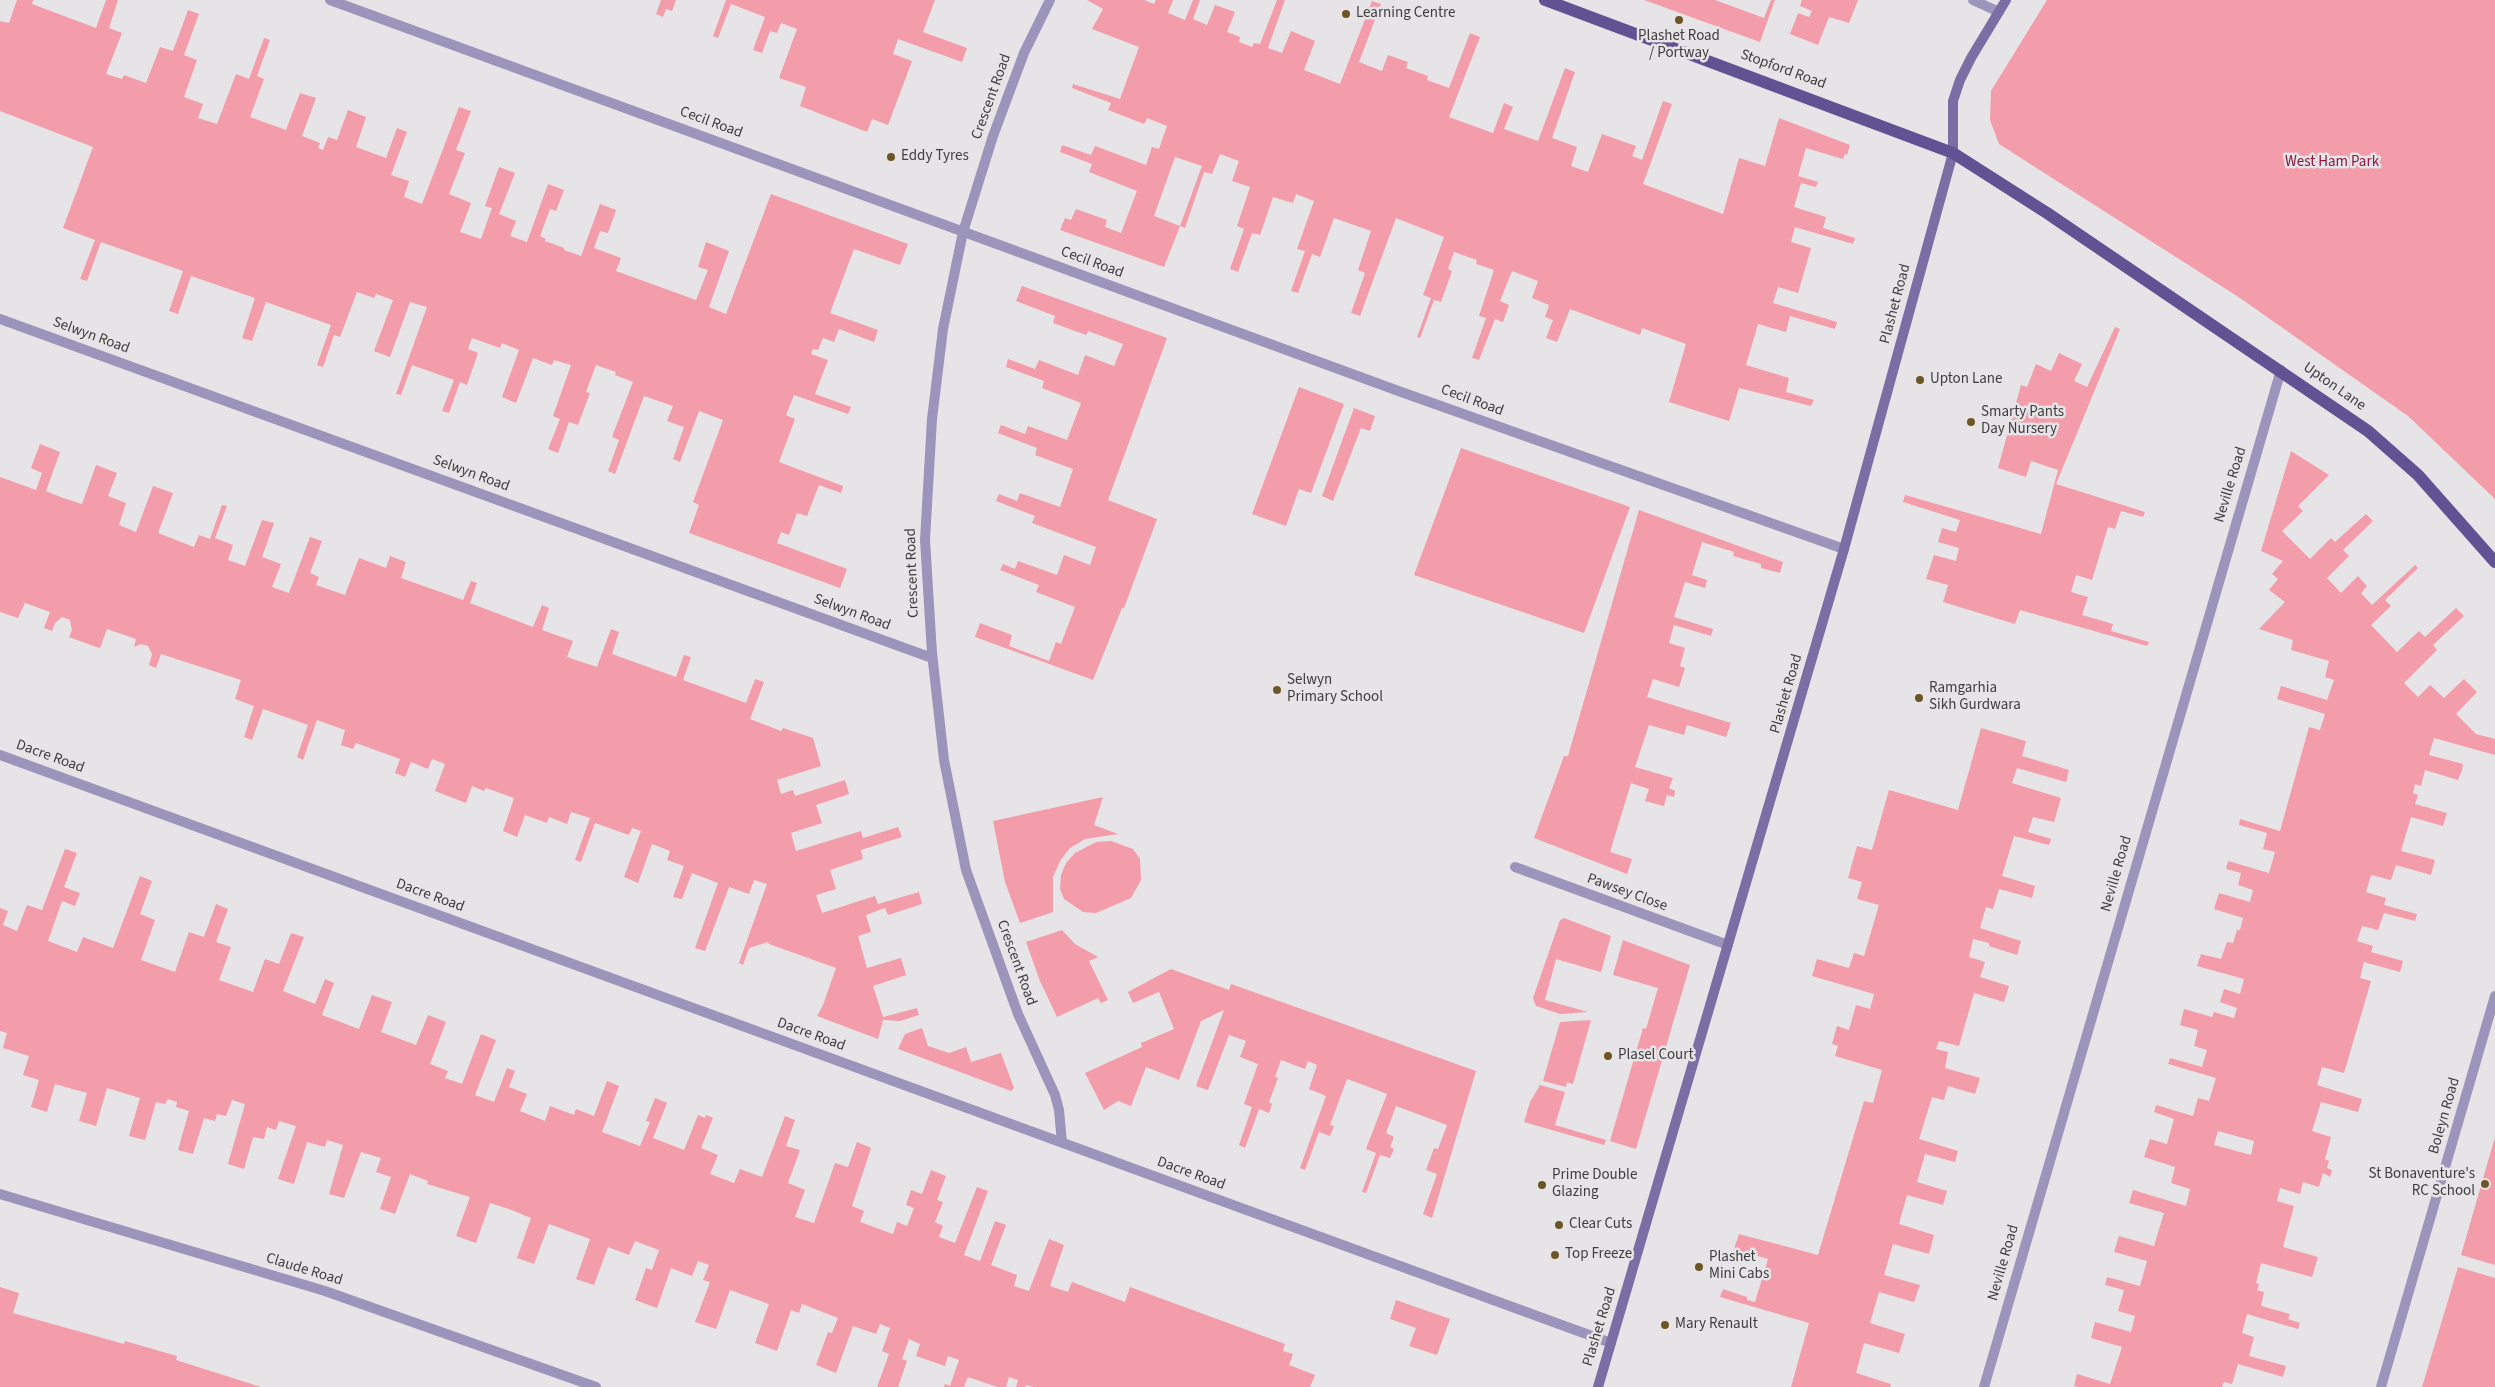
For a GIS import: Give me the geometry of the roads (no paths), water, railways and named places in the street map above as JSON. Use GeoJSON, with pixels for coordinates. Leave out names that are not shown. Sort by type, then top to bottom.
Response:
{"type":"FeatureCollection","features":[{"type":"Feature","properties":{"kind":"main road","name":"Stopford Road"},"geometry":{"type":"LineString","coordinates":[[1545,0],[1953,153]]}},
{"type":"Feature","properties":{"kind":"main road","name":"Plashet Road"},"geometry":{"type":"LineString","coordinates":[[1598,1387],[1844,549],[1953,153],[1951,109],[1960,80],[2006,0]]}},
{"type":"Feature","properties":{"kind":"main road","name":"Upton Lane"},"geometry":{"type":"LineString","coordinates":[[1953,153],[2010,188],[2281,370],[2368,431],[2418,475],[2495,562]]}},
{"type":"Feature","properties":{"kind":"street","name":"Cecil Road"},"geometry":{"type":"LineString","coordinates":[[330,0],[1419,399],[1844,549]]}},
{"type":"Feature","properties":{"kind":"street","name":"Crescent Road"},"geometry":{"type":"LineString","coordinates":[[1050,0],[1021,62],[993,136],[963,232],[943,329],[932,419],[925,540],[932,658],[944,760],[966,870],[1018,1014],[1055,1095],[1062,1143]]}},
{"type":"Feature","properties":{"kind":"street"},"geometry":{"type":"LineString","coordinates":[[1973,0],[1999,12]]}},
{"type":"Feature","properties":{"kind":"street","name":"Selwyn Road"},"geometry":{"type":"LineString","coordinates":[[0,319],[932,658]]}},
{"type":"Feature","properties":{"kind":"street","name":"Neville Road"},"geometry":{"type":"LineString","coordinates":[[1984,1387],[2281,370]]}},
{"type":"Feature","properties":{"kind":"street","name":"Dacre Road"},"geometry":{"type":"LineString","coordinates":[[0,755],[1612,1343]]}},
{"type":"Feature","properties":{"kind":"street","name":"Pawsey Close"},"geometry":{"type":"LineString","coordinates":[[1515,867],[1728,945]]}},
{"type":"Feature","properties":{"kind":"street","name":"Boleyn Road"},"geometry":{"type":"LineString","coordinates":[[2381,1387],[2495,996]]}},
{"type":"Feature","properties":{"kind":"street","name":"Claude Road"},"geometry":{"type":"LineString","coordinates":[[0,1194],[325,1291],[596,1387]]}},
{"type":"Feature","properties":{"kind":"place","name":"Learning Centre"},"geometry":{"type":"Point","coordinates":[1346,14]}},
{"type":"Feature","properties":{"kind":"place","name":"Plashet Road / Portway"},"geometry":{"type":"Point","coordinates":[1679,20]}},
{"type":"Feature","properties":{"kind":"place","name":"Eddy Tyres"},"geometry":{"type":"Point","coordinates":[891,157]}},
{"type":"Feature","properties":{"kind":"place","name":"Upton Lane"},"geometry":{"type":"Point","coordinates":[1920,380]}},
{"type":"Feature","properties":{"kind":"place","name":"Smarty Pants Day Nursery"},"geometry":{"type":"Point","coordinates":[1971,422]}},
{"type":"Feature","properties":{"kind":"place","name":"Selwyn Primary School"},"geometry":{"type":"Point","coordinates":[1277,690]}},
{"type":"Feature","properties":{"kind":"place","name":"Ramgarhia Sikh Gurdwara"},"geometry":{"type":"Point","coordinates":[1919,698]}},
{"type":"Feature","properties":{"kind":"place","name":"Plasel Court"},"geometry":{"type":"Point","coordinates":[1608,1056]}},
{"type":"Feature","properties":{"kind":"place","name":"St Bonaventure's RC School"},"geometry":{"type":"Point","coordinates":[2485,1184]}},
{"type":"Feature","properties":{"kind":"place","name":"Prime Double Glazing"},"geometry":{"type":"Point","coordinates":[1542,1185]}},
{"type":"Feature","properties":{"kind":"place","name":"Clear Cuts"},"geometry":{"type":"Point","coordinates":[1559,1225]}},
{"type":"Feature","properties":{"kind":"place","name":"Top Freeze"},"geometry":{"type":"Point","coordinates":[1555,1255]}},
{"type":"Feature","properties":{"kind":"place","name":"Plashet Mini Cabs"},"geometry":{"type":"Point","coordinates":[1699,1267]}},
{"type":"Feature","properties":{"kind":"place","name":"Mary Renault"},"geometry":{"type":"Point","coordinates":[1665,1325]}},
{"type":"Feature","properties":{"kind":"park label","name":"West Ham Park"},"geometry":{"type":"Point","coordinates":[2332,163]}}]}
